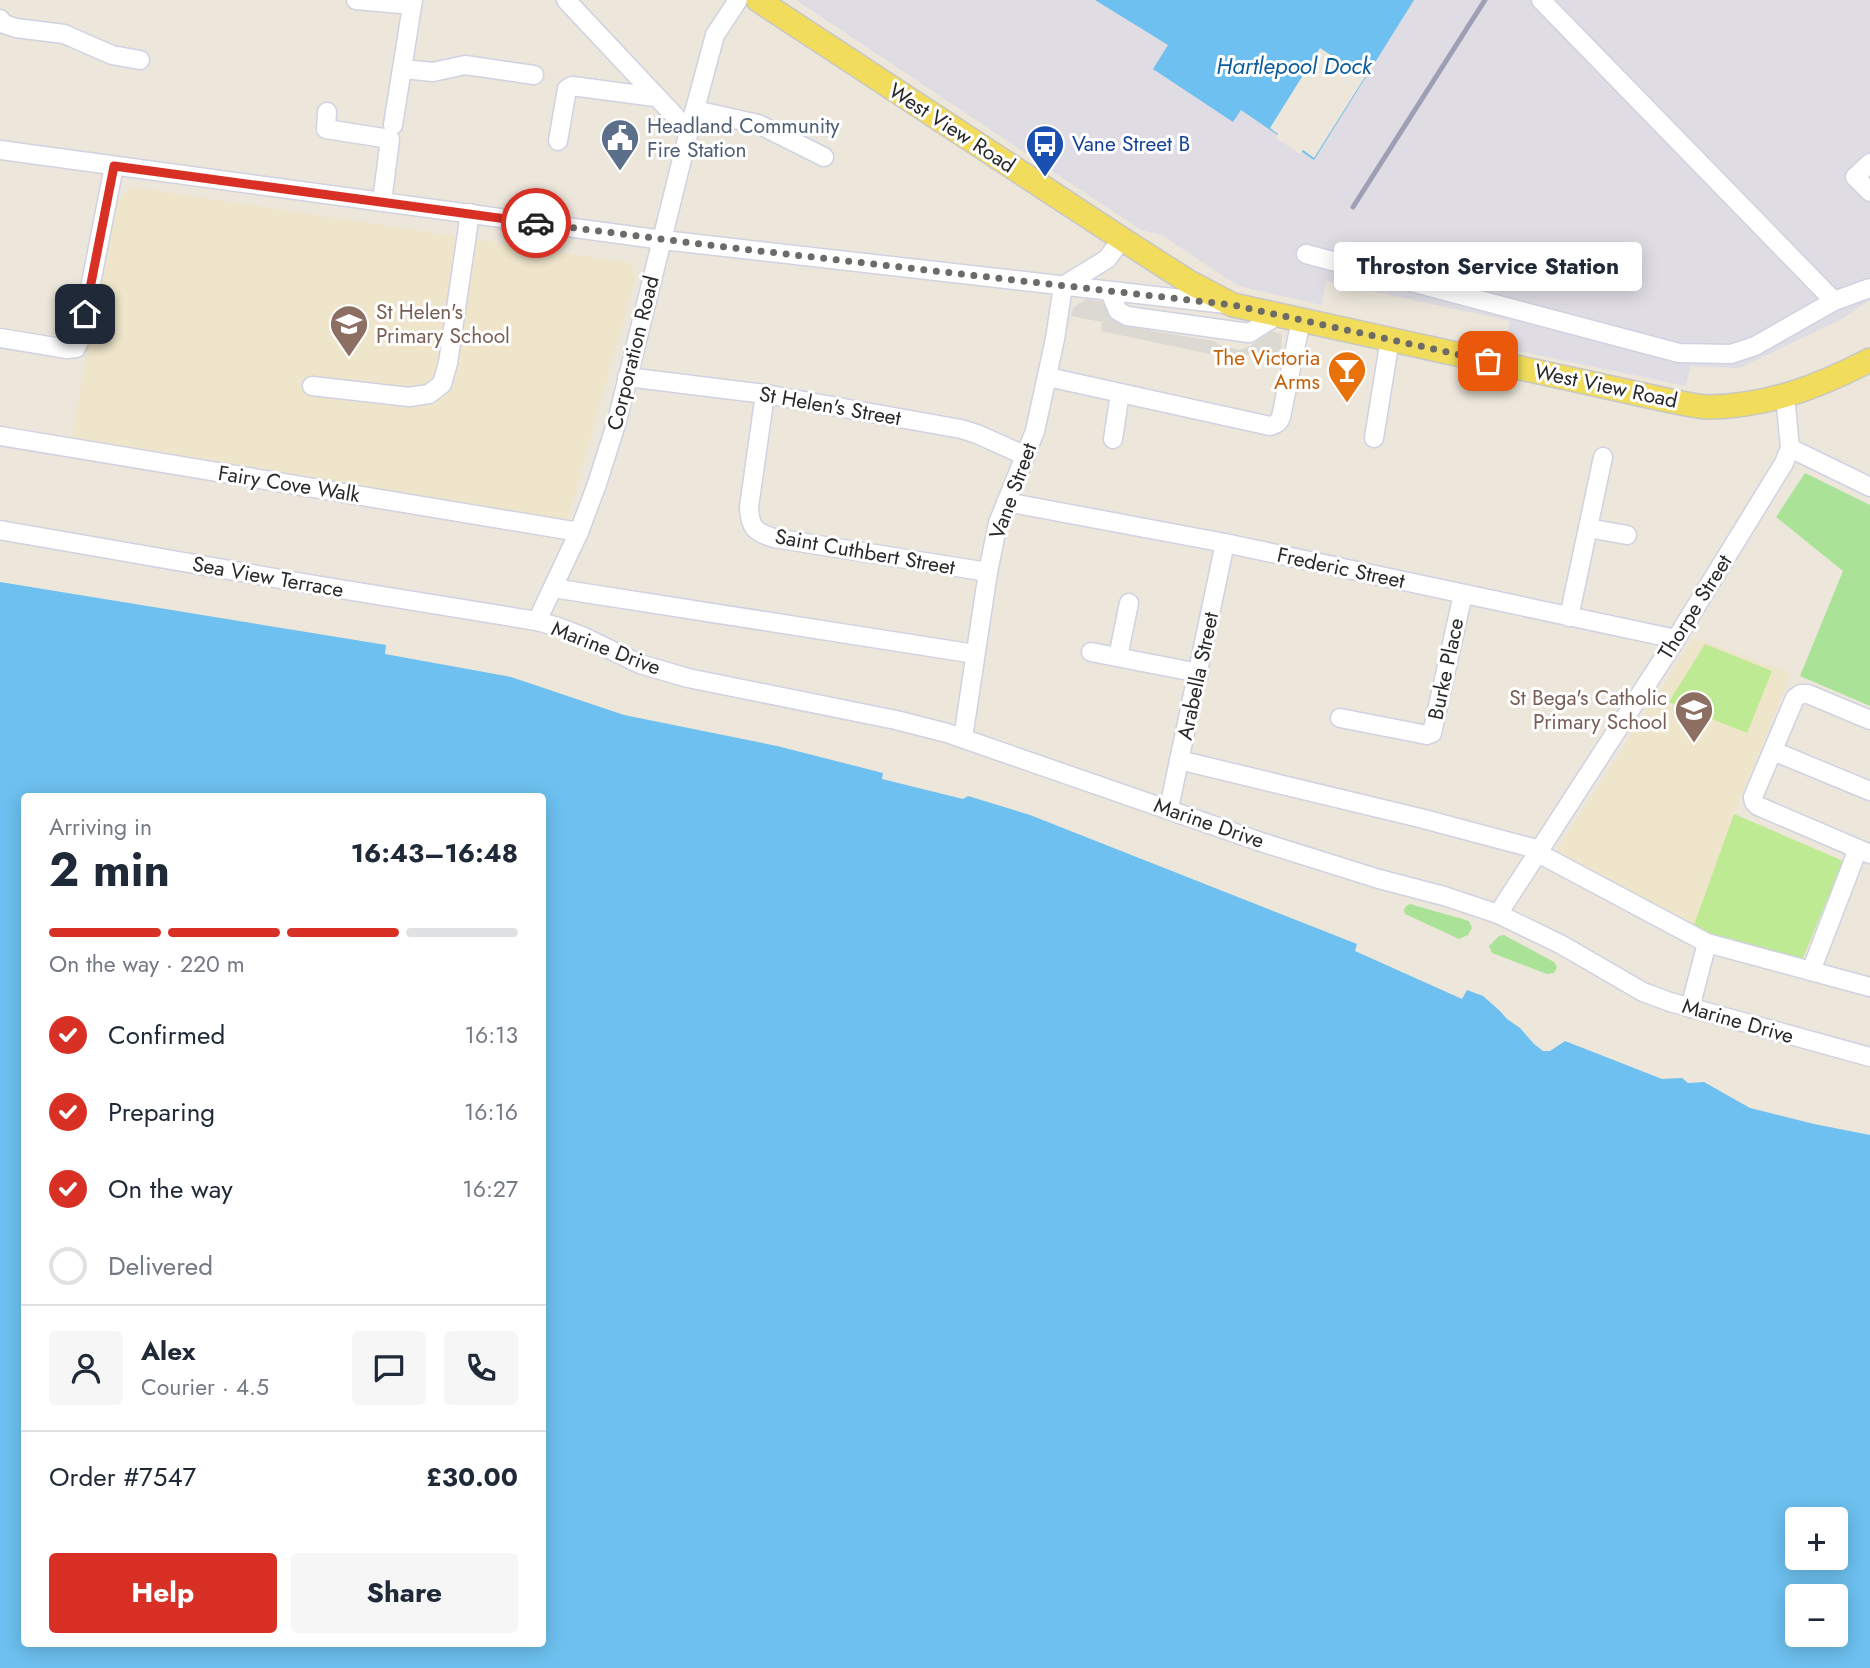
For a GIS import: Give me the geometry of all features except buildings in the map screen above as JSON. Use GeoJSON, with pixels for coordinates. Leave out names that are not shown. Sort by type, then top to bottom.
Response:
{"type":"FeatureCollection","features":[{"type":"Feature","properties":{"kind":"main road","name":"West View Road"},"geometry":{"type":"LineString","coordinates":[[758,0],[1122,239],[1189,282],[1233,305],[1707,407],[1785,396],[1823,384],[1870,360]]}},
{"type":"Feature","properties":{"kind":"street"},"geometry":{"type":"LineString","coordinates":[[356,0],[412,3],[393,125]]}},
{"type":"Feature","properties":{"kind":"street"},"geometry":{"type":"LineString","coordinates":[[566,0],[689,131]]}},
{"type":"Feature","properties":{"kind":"street","name":"Corporation Road"},"geometry":{"type":"LineString","coordinates":[[537,621],[579,532],[597,484],[617,421],[715,35],[738,0]]}},
{"type":"Feature","properties":{"kind":"street"},"geometry":{"type":"LineString","coordinates":[[1541,0],[1834,301]]}},
{"type":"Feature","properties":{"kind":"street"},"geometry":{"type":"LineString","coordinates":[[0,19],[4,24],[16,28],[64,34],[112,55],[140,60]]}},
{"type":"Feature","properties":{"kind":"street"},"geometry":{"type":"LineString","coordinates":[[403,69],[433,72],[465,65],[534,75]]}},
{"type":"Feature","properties":{"kind":"street"},"geometry":{"type":"LineString","coordinates":[[558,141],[567,89],[572,86],[655,97]]}},
{"type":"Feature","properties":{"kind":"street"},"geometry":{"type":"LineString","coordinates":[[695,110],[758,124],[824,157]]}},
{"type":"Feature","properties":{"kind":"street"},"geometry":{"type":"LineString","coordinates":[[327,112],[326,129],[390,139],[382,202]]}},
{"type":"Feature","properties":{"kind":"street"},"geometry":{"type":"LineString","coordinates":[[0,150],[663,240],[1233,305]]}},
{"type":"Feature","properties":{"kind":"street"},"geometry":{"type":"LineString","coordinates":[[1870,163],[1856,177],[1870,192]]}},
{"type":"Feature","properties":{"kind":"street"},"geometry":{"type":"LineString","coordinates":[[0,338],[67,349],[76,348],[114,166]]}},
{"type":"Feature","properties":{"kind":"street"},"geometry":{"type":"LineString","coordinates":[[312,386],[409,397],[429,394],[442,384],[448,363],[470,213]]}},
{"type":"Feature","properties":{"kind":"street"},"geometry":{"type":"LineString","coordinates":[[1063,286],[1107,259],[1122,239]]}},
{"type":"Feature","properties":{"kind":"street"},"geometry":{"type":"LineString","coordinates":[[1306,254],[1679,353],[1731,355],[1755,346],[1834,301],[1870,288]]}},
{"type":"Feature","properties":{"kind":"street","name":"Vane Street"},"geometry":{"type":"LineString","coordinates":[[963,738],[998,523],[1035,431],[1048,377],[1063,286]]}},
{"type":"Feature","properties":{"kind":"street"},"geometry":{"type":"LineString","coordinates":[[1110,292],[1118,311],[1127,316],[1249,333],[1278,314]]}},
{"type":"Feature","properties":{"kind":"street"},"geometry":{"type":"LineString","coordinates":[[1048,377],[1275,425],[1282,417],[1301,320]]}},
{"type":"Feature","properties":{"kind":"street"},"geometry":{"type":"LineString","coordinates":[[1374,438],[1390,339]]}},
{"type":"Feature","properties":{"kind":"street","name":"St Helen's Street"},"geometry":{"type":"LineString","coordinates":[[627,377],[765,394],[961,429],[1026,456]]}},
{"type":"Feature","properties":{"kind":"street"},"geometry":{"type":"LineString","coordinates":[[1113,439],[1120,393]]}},
{"type":"Feature","properties":{"kind":"street","name":"Saint Cuthbert Street"},"geometry":{"type":"LineString","coordinates":[[765,394],[749,507],[753,528],[774,538],[988,572]]}},
{"type":"Feature","properties":{"kind":"street"},"geometry":{"type":"LineString","coordinates":[[1785,396],[1790,448],[1870,487]]}},
{"type":"Feature","properties":{"kind":"street","name":"Fairy Cove Walk"},"geometry":{"type":"LineString","coordinates":[[0,436],[579,532]]}},
{"type":"Feature","properties":{"kind":"street","name":"Thorpe Street"},"geometry":{"type":"LineString","coordinates":[[1498,914],[1675,639],[1784,463],[1790,448]]}},
{"type":"Feature","properties":{"kind":"street"},"geometry":{"type":"LineString","coordinates":[[1569,617],[1603,457]]}},
{"type":"Feature","properties":{"kind":"street","name":"Frederic Street"},"geometry":{"type":"LineString","coordinates":[[1006,502],[1225,543],[1675,639]]}},
{"type":"Feature","properties":{"kind":"street"},"geometry":{"type":"LineString","coordinates":[[1588,528],[1627,535]]}},
{"type":"Feature","properties":{"kind":"street","name":"Sea View Terrace"},"geometry":{"type":"LineString","coordinates":[[0,530],[537,621]]}},
{"type":"Feature","properties":{"kind":"street","name":"Arabella Street"},"geometry":{"type":"LineString","coordinates":[[1169,808],[1225,543]]}},
{"type":"Feature","properties":{"kind":"street"},"geometry":{"type":"LineString","coordinates":[[553,588],[975,654]]}},
{"type":"Feature","properties":{"kind":"street","name":"Burke Place"},"geometry":{"type":"LineString","coordinates":[[1340,718],[1427,736],[1432,733],[1463,594]]}},
{"type":"Feature","properties":{"kind":"street"},"geometry":{"type":"LineString","coordinates":[[1118,657],[1129,603]]}},
{"type":"Feature","properties":{"kind":"street","name":"Marine Drive"},"geometry":{"type":"LineString","coordinates":[[537,621],[584,637],[640,664],[688,678],[896,720],[963,738],[1274,846],[1498,914],[1562,945],[1643,992],[1690,1008],[1870,1057]]}},
{"type":"Feature","properties":{"kind":"street"},"geometry":{"type":"LineString","coordinates":[[1091,652],[1199,673]]}},
{"type":"Feature","properties":{"kind":"street"},"geometry":{"type":"LineString","coordinates":[[1811,971],[1864,852],[1758,806],[1753,797],[1795,698],[1801,694],[1808,694],[1870,720]]}},
{"type":"Feature","properties":{"kind":"street"},"geometry":{"type":"LineString","coordinates":[[1773,751],[1870,791]]}},
{"type":"Feature","properties":{"kind":"street"},"geometry":{"type":"LineString","coordinates":[[1180,761],[1420,818],[1539,852],[1707,943],[1870,987]]}},
{"type":"Feature","properties":{"kind":"street"},"geometry":{"type":"LineString","coordinates":[[1690,1008],[1707,943]]}},
{"type":"Feature","properties":{"kind":"shaded area"},"geometry":{"type":"Polygon","coordinates":[[[796,0],[1870,0],[1870,300],[1840,320],[1739,368],[1690,366],[1686,386],[1504,348],[1510,321],[1326,281],[1322,305],[1238,286],[1162,235],[1141,230],[796,0]]]}},
{"type":"Feature","properties":{"kind":"shaded area","name":"St Helen's Primary School"},"geometry":{"type":"Polygon","coordinates":[[[132,187],[630,263],[636,275],[566,525],[71,441],[114,204],[132,187]]]}},
{"type":"Feature","properties":{"kind":"shaded area"},"geometry":{"type":"Polygon","coordinates":[[[1086,299],[1111,303],[1146,324],[1151,331],[1214,341],[1222,346],[1240,350],[1272,331],[1282,334],[1281,360],[1248,354],[1243,361],[1101,331],[1102,322],[1071,316],[1073,308],[1086,299]]]}},
{"type":"Feature","properties":{"kind":"shaded area","name":"St Bega's Catholic Primary School"},"geometry":{"type":"Polygon","coordinates":[[[1694,638],[1791,673],[1734,814],[1841,860],[1802,964],[1692,928],[1553,856],[1694,638]]]}},
{"type":"Feature","properties":{"kind":"green space"},"geometry":{"type":"Polygon","coordinates":[[[1805,473],[1870,505],[1870,706],[1800,676],[1843,571],[1776,517],[1805,473]]]}},
{"type":"Feature","properties":{"kind":"green space"},"geometry":{"type":"Polygon","coordinates":[[[1705,644],[1772,671],[1747,733],[1669,702],[1705,644]]]}},
{"type":"Feature","properties":{"kind":"green space"},"geometry":{"type":"Polygon","coordinates":[[[1734,814],[1841,860],[1842,864],[1800,965],[1703,939],[1701,928],[1694,925],[1734,814]]]}},
{"type":"Feature","properties":{"kind":"green space"},"geometry":{"type":"Polygon","coordinates":[[[1410,904],[1469,921],[1472,928],[1468,935],[1459,939],[1405,914],[1406,906],[1410,904]]]}},
{"type":"Feature","properties":{"kind":"green space"},"geometry":{"type":"Polygon","coordinates":[[[1504,935],[1554,962],[1557,967],[1554,973],[1547,974],[1492,953],[1489,946],[1499,936],[1504,935]]]}},
{"type":"Feature","properties":{"kind":"water","name":"Hartlepool Dock"},"geometry":{"type":"Polygon","coordinates":[[[1095,0],[1414,0],[1314,160],[1241,110],[1233,122],[1153,69],[1168,45],[1095,0]]]}},
{"type":"Feature","properties":{"kind":"water"},"geometry":{"type":"Polygon","coordinates":[[[0,582],[386,645],[385,654],[511,677],[624,715],[777,746],[883,773],[882,779],[963,799],[968,796],[1030,815],[1357,944],[1355,951],[1462,999],[1467,990],[1483,996],[1543,1051],[1550,1051],[1565,1041],[1662,1079],[1682,1078],[1688,1083],[1704,1082],[1750,1108],[1870,1135],[1870,1668],[0,1668],[0,582]]]}},
{"type":"Feature","properties":{"kind":"pier"},"geometry":{"type":"Polygon","coordinates":[[[1320,48],[1365,77],[1314,158],[1303,150],[1300,154],[1276,138],[1278,134],[1270,128],[1320,48]]]}},
{"type":"Feature","properties":{"kind":"railway"},"geometry":{"type":"LineString","coordinates":[[1353,207],[1485,0]]}},
{"type":"Feature","properties":{"kind":"way so far"},"geometry":{"type":"LineString","coordinates":[[536,223],[1233,305],[1488,361]]}},
{"type":"Feature","properties":{"kind":"place","name":"Headland Community Fire Station"},"geometry":{"type":"Point","coordinates":[620,172]}},
{"type":"Feature","properties":{"kind":"place","name":"Vane Street B"},"geometry":{"type":"Point","coordinates":[1045,178]}},
{"type":"Feature","properties":{"kind":"place","name":"St Helen's Primary School"},"geometry":{"type":"Point","coordinates":[349,358]}},
{"type":"Feature","properties":{"kind":"place","name":"Throston Service Station"},"geometry":{"type":"Point","coordinates":[1488,361]}},
{"type":"Feature","properties":{"kind":"place","name":"The Victoria Arms"},"geometry":{"type":"Point","coordinates":[1347,404]}},
{"type":"Feature","properties":{"kind":"place","name":"St Bega's Catholic Primary School"},"geometry":{"type":"Point","coordinates":[1694,744]}},
{"type":"Feature","properties":{"kind":"route"},"geometry":{"type":"LineString","coordinates":[[85,314],[114,166],[536,223]]}}]}
